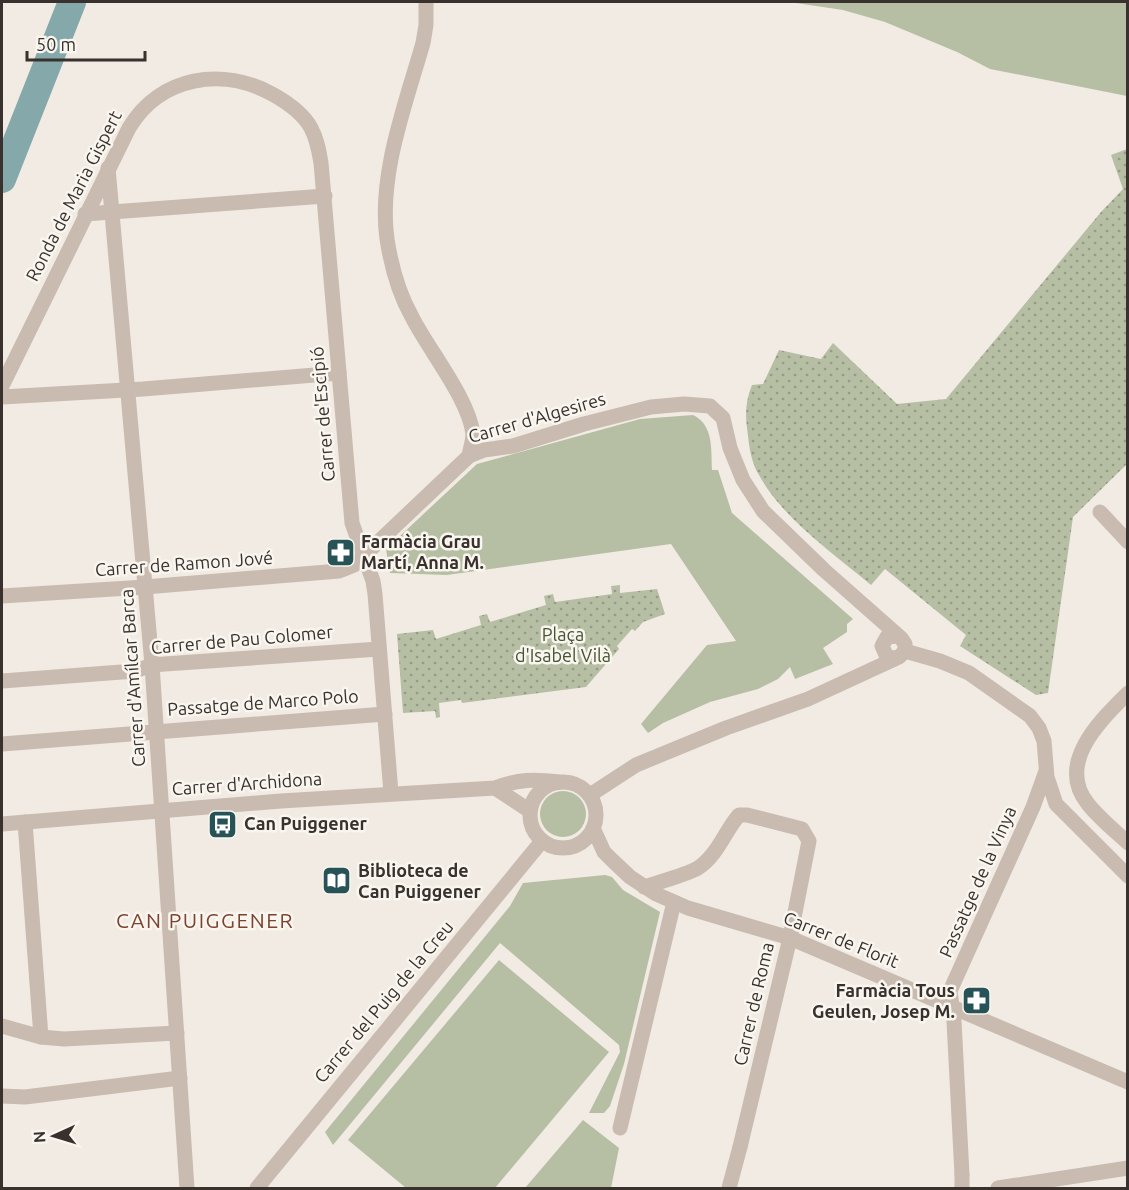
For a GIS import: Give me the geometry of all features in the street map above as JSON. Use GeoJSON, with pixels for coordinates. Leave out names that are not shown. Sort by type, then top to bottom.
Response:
{"type":"FeatureCollection","features":[{"type":"Feature","properties":{"kind":"street"},"geometry":{"type":"LineString","coordinates":[[426,2],[427,17],[423,42],[390,168],[387,192],[387,238],[397,280],[411,315],[458,395],[471,423],[473,436],[469,456]]}},
{"type":"Feature","properties":{"kind":"street","name":"Ronda de Maria Gispert"},"geometry":{"type":"LineString","coordinates":[[2,386],[85,214],[137,114],[149,102],[166,91],[199,80],[228,79]]}},
{"type":"Feature","properties":{"kind":"street","name":"Carrer de'Escipió"},"geometry":{"type":"LineString","coordinates":[[228,79],[246,82],[282,100],[303,116],[312,128],[317,143],[325,196],[352,523],[373,581],[391,793]]}},
{"type":"Feature","properties":{"kind":"street","name":"Carrer d'Amílcar Barca"},"geometry":{"type":"LineString","coordinates":[[108,168],[152,666],[188,1187]]}},
{"type":"Feature","properties":{"kind":"street"},"geometry":{"type":"LineString","coordinates":[[85,214],[325,196]]}},
{"type":"Feature","properties":{"kind":"street"},"geometry":{"type":"LineString","coordinates":[[2,397],[127,390],[339,373]]}},
{"type":"Feature","properties":{"kind":"street","name":"Carrer d'Algesires"},"geometry":{"type":"LineString","coordinates":[[364,556],[469,456],[484,450],[513,446],[584,424],[651,407],[698,403],[710,406],[719,412],[742,480],[763,511],[824,570],[865,604]]}},
{"type":"Feature","properties":{"kind":"street"},"geometry":{"type":"LineString","coordinates":[[1100,512],[1128,542]]}},
{"type":"Feature","properties":{"kind":"street","name":"Carrer de Ramon Jové"},"geometry":{"type":"LineString","coordinates":[[2,596],[339,571],[354,565],[364,556]]}},
{"type":"Feature","properties":{"kind":"street"},"geometry":{"type":"LineString","coordinates":[[590,795],[636,765],[726,728],[807,699],[900,655],[904,640],[865,604]]}},
{"type":"Feature","properties":{"kind":"street"},"geometry":{"type":"LineString","coordinates":[[865,604],[876,622],[884,654],[891,658],[900,655],[940,661],[969,673],[1030,716],[1044,741],[1047,755],[1046,771],[1050,792],[1056,804],[1128,876]]}},
{"type":"Feature","properties":{"kind":"street"},"geometry":{"type":"LineString","coordinates":[[863,674],[891,635],[898,636]]}},
{"type":"Feature","properties":{"kind":"street","name":"Carrer de Pau Colomer"},"geometry":{"type":"LineString","coordinates":[[2,681],[135,671],[152,666],[379,649]]}},
{"type":"Feature","properties":{"kind":"street"},"geometry":{"type":"LineString","coordinates":[[1128,693],[1091,731],[1083,748],[1076,778],[1087,802],[1128,843]]}},
{"type":"Feature","properties":{"kind":"street","name":"Passatge de Marco Polo"},"geometry":{"type":"LineString","coordinates":[[2,744],[385,714]]}},
{"type":"Feature","properties":{"kind":"street","name":"Passatge de la Vinya"},"geometry":{"type":"LineString","coordinates":[[962,1182],[950,991],[1033,807],[1046,771]]}},
{"type":"Feature","properties":{"kind":"street","name":"Carrer d'Archidona"},"geometry":{"type":"LineString","coordinates":[[2,824],[391,793],[495,788],[513,781],[535,779],[559,782]]}},
{"type":"Feature","properties":{"kind":"street"},"geometry":{"type":"LineString","coordinates":[[559,782],[575,784],[590,795],[595,806],[596,817],[593,828],[580,843],[571,847],[551,846],[535,833],[530,811],[538,792],[559,782]]}},
{"type":"Feature","properties":{"kind":"street"},"geometry":{"type":"LineString","coordinates":[[495,788],[530,811]]}},
{"type":"Feature","properties":{"kind":"street","name":"Carrer de Roma"},"geometry":{"type":"LineString","coordinates":[[644,887],[698,868],[710,857],[739,815],[802,829],[809,841],[790,938],[729,1188]]}},
{"type":"Feature","properties":{"kind":"street"},"geometry":{"type":"LineString","coordinates":[[25,822],[41,1037]]}},
{"type":"Feature","properties":{"kind":"street","name":"Carrer de Florit"},"geometry":{"type":"LineString","coordinates":[[593,828],[604,852],[630,877],[674,902],[790,938],[1128,1082]]}},
{"type":"Feature","properties":{"kind":"street","name":"Carrer del Puig de la Creu"},"geometry":{"type":"LineString","coordinates":[[256,1188],[543,841]]}},
{"type":"Feature","properties":{"kind":"street"},"geometry":{"type":"LineString","coordinates":[[620,1128],[674,902]]}},
{"type":"Feature","properties":{"kind":"street"},"geometry":{"type":"LineString","coordinates":[[2,1026],[41,1037],[64,1039],[177,1033]]}},
{"type":"Feature","properties":{"kind":"street"},"geometry":{"type":"LineString","coordinates":[[2,1096],[25,1097],[180,1078]]}},
{"type":"Feature","properties":{"kind":"street"},"geometry":{"type":"LineString","coordinates":[[998,1188],[1128,1168]]}},
{"type":"Feature","properties":{"kind":"green space"},"geometry":{"type":"Polygon","coordinates":[[[789,2],[1127,2],[1127,96],[990,69],[957,52],[885,22],[843,10],[789,2]]]}},
{"type":"Feature","properties":{"kind":"green space"},"geometry":{"type":"Polygon","coordinates":[[[1127,149],[1127,464],[1073,517],[1048,693],[1036,695],[960,646],[966,635],[885,569],[871,585],[795,521],[769,491],[754,466],[747,428],[747,404],[752,385],[763,384],[779,350],[821,359],[833,343],[897,404],[946,399],[1101,212],[1123,189],[1111,155],[1127,149]]]}},
{"type":"Feature","properties":{"kind":"green space"},"geometry":{"type":"Polygon","coordinates":[[[693,415],[700,419],[708,432],[712,470],[718,470],[732,513],[853,619],[847,624],[847,632],[823,648],[833,664],[795,679],[790,667],[778,679],[758,689],[710,702],[663,723],[648,733],[641,724],[707,645],[736,641],[671,544],[447,575],[390,573],[386,549],[477,464],[640,419],[693,415]]]}},
{"type":"Feature","properties":{"kind":"green space","name":"Plaça d'Isabel Vilà"},"geometry":{"type":"Polygon","coordinates":[[[620,585],[620,593],[657,589],[665,614],[643,622],[635,631],[632,629],[617,646],[619,649],[586,687],[462,703],[461,700],[439,703],[440,717],[436,718],[435,711],[403,713],[397,634],[433,630],[436,639],[481,625],[479,616],[487,614],[490,622],[546,605],[544,596],[553,594],[555,602],[612,594],[611,586],[620,585]]]}},
{"type":"Feature","properties":{"kind":"green space"},"geometry":{"type":"Polygon","coordinates":[[[563,791],[579,798],[586,814],[579,830],[563,837],[547,830],[540,814],[547,798],[563,791]]]}},
{"type":"Feature","properties":{"kind":"green space"},"geometry":{"type":"Polygon","coordinates":[[[605,875],[612,877],[623,890],[660,912],[624,1064],[610,1106],[604,1113],[589,1113],[620,1052],[619,1045],[500,943],[333,1145],[325,1132],[510,906],[523,883],[605,875]]]}},
{"type":"Feature","properties":{"kind":"green space"},"geometry":{"type":"Polygon","coordinates":[[[499,960],[609,1052],[495,1188],[406,1188],[348,1140],[499,960]]]}},
{"type":"Feature","properties":{"kind":"green space"},"geometry":{"type":"Polygon","coordinates":[[[583,1120],[619,1148],[611,1188],[525,1188],[583,1120]]]}},
{"type":"Feature","properties":{"kind":"waterway"},"geometry":{"type":"LineString","coordinates":[[2,179],[72,2]]}},
{"type":"Feature","properties":{"kind":"place","name":"Farmàcia Grau Martí, Anna M."},"geometry":{"type":"Point","coordinates":[340,552]}},
{"type":"Feature","properties":{"kind":"place","name":"Can Puiggener"},"geometry":{"type":"Point","coordinates":[223,824]}},
{"type":"Feature","properties":{"kind":"place","name":"Biblioteca de Can Puiggener"},"geometry":{"type":"Point","coordinates":[337,881]}},
{"type":"Feature","properties":{"kind":"place","name":"Farmàcia Tous Geulen, Josep M."},"geometry":{"type":"Point","coordinates":[976,1001]}},
{"type":"Feature","properties":{"kind":"district","name":"CAN PUIGGENER"},"geometry":{"type":"Point","coordinates":[205,921]}}]}
